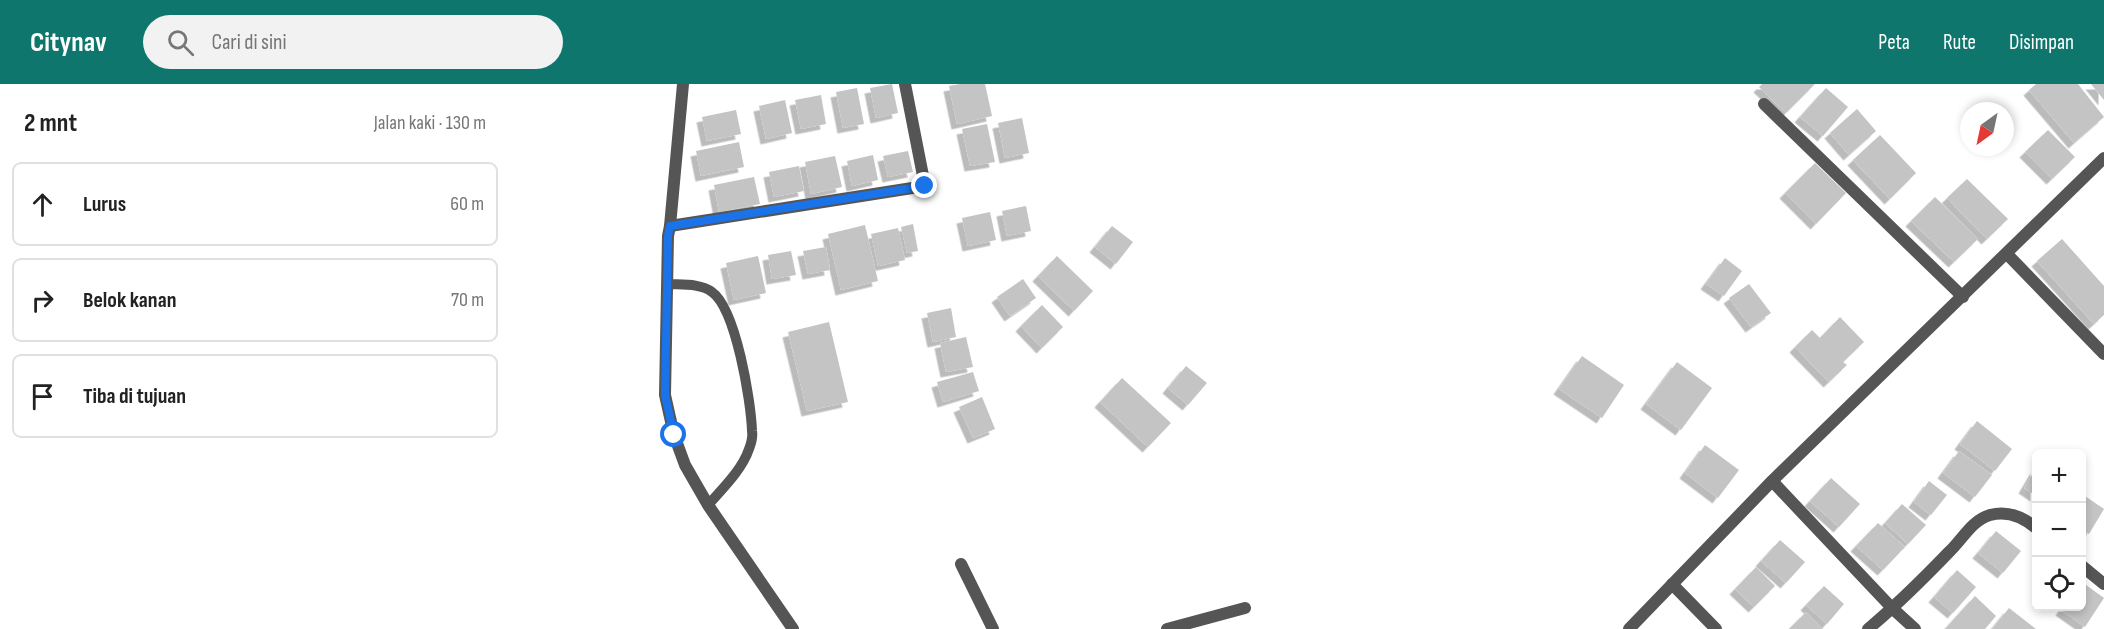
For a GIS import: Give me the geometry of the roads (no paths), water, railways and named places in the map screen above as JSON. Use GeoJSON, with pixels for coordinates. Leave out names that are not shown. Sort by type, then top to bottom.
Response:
{"type":"FeatureCollection","features":[{"type":"Feature","properties":{"kind":"street"},"geometry":{"type":"LineString","coordinates":[[683,84],[668,236],[665,395],[674,435],[685,465],[708,505],[793,629]]}},
{"type":"Feature","properties":{"kind":"street"},"geometry":{"type":"LineString","coordinates":[[670,226],[925,186],[905,84]]}},
{"type":"Feature","properties":{"kind":"street"},"geometry":{"type":"LineString","coordinates":[[1764,105],[1962,297]]}},
{"type":"Feature","properties":{"kind":"street"},"geometry":{"type":"LineString","coordinates":[[1629,629],[1772,481],[2104,158]]}},
{"type":"Feature","properties":{"kind":"street"},"geometry":{"type":"LineString","coordinates":[[2007,254],[2104,354]]}},
{"type":"Feature","properties":{"kind":"street"},"geometry":{"type":"LineString","coordinates":[[1772,481],[1892,608],[1916,629]]}},
{"type":"Feature","properties":{"kind":"street"},"geometry":{"type":"LineString","coordinates":[[1868,629],[1951,550],[1977,521],[1988,515],[2002,513],[2015,514],[2032,525]]}},
{"type":"Feature","properties":{"kind":"street"},"geometry":{"type":"LineString","coordinates":[[961,564],[993,629]]}},
{"type":"Feature","properties":{"kind":"street"},"geometry":{"type":"LineString","coordinates":[[2086,569],[2104,584]]}},
{"type":"Feature","properties":{"kind":"street"},"geometry":{"type":"LineString","coordinates":[[1672,584],[1716,629]]}},
{"type":"Feature","properties":{"kind":"street"},"geometry":{"type":"LineString","coordinates":[[1167,629],[1245,608]]}},
{"type":"Feature","properties":{"kind":"lane"},"geometry":{"type":"LineString","coordinates":[[667,284],[704,287],[720,300],[731,324],[743,370],[753,434],[748,452],[738,469],[708,505]]}}]}
